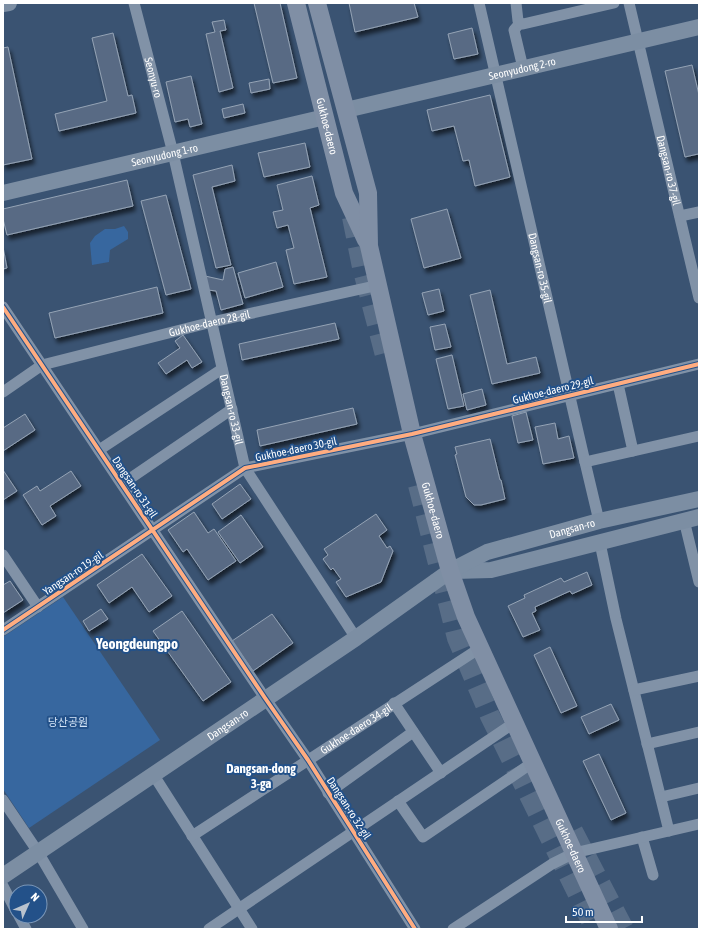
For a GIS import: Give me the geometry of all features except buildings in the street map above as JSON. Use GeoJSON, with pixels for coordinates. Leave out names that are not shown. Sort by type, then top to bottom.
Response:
{"type":"FeatureCollection","features":[{"type":"Feature","properties":{"kind":"main road"},"geometry":{"type":"LineString","coordinates":[[3,4],[9,3]]}},
{"type":"Feature","properties":{"kind":"main road","name":"Gukhoe-daero"},"geometry":{"type":"LineString","coordinates":[[296,3],[344,193],[369,246]]}},
{"type":"Feature","properties":{"kind":"main road","name":"Gukhoe-daero"},"geometry":{"type":"LineString","coordinates":[[317,3],[368,193],[369,246],[412,434],[450,571],[466,617],[609,929]]}},
{"type":"Feature","properties":{"kind":"main road","name":"Seonyudong 2-ro"},"geometry":{"type":"LineString","coordinates":[[346,110],[699,27]]}},
{"type":"Feature","properties":{"kind":"main road","name":"Seonyudong 1-ro"},"geometry":{"type":"LineString","coordinates":[[3,193],[325,117]]}},
{"type":"Feature","properties":{"kind":"main road","name":"Dangsan-ro"},"geometry":{"type":"LineString","coordinates":[[3,876],[356,638],[450,571],[487,552],[599,520],[692,500],[698,505],[698,509],[686,520],[600,543],[491,570],[450,571]]}},
{"type":"Feature","properties":{"kind":"street","name":"Seonyu-ro"},"geometry":{"type":"LineString","coordinates":[[134,3],[173,153]]}},
{"type":"Feature","properties":{"kind":"street","name":"Dangsan-ro 35-gil"},"geometry":{"type":"LineString","coordinates":[[479,3],[599,520]]}},
{"type":"Feature","properties":{"kind":"street"},"geometry":{"type":"LineString","coordinates":[[516,3],[518,21],[520,23]]}},
{"type":"Feature","properties":{"kind":"street"},"geometry":{"type":"LineString","coordinates":[[520,23],[523,24],[614,3]]}},
{"type":"Feature","properties":{"kind":"street","name":"Dangsan-ro 37-gil"},"geometry":{"type":"LineString","coordinates":[[629,3],[699,298]]}},
{"type":"Feature","properties":{"kind":"street"},"geometry":{"type":"LineString","coordinates":[[520,23],[514,30],[523,68]]}},
{"type":"Feature","properties":{"kind":"street","name":"Dangsan-ro 33-gil"},"geometry":{"type":"LineString","coordinates":[[173,153],[245,468],[356,638]]}},
{"type":"Feature","properties":{"kind":"street"},"geometry":{"type":"LineString","coordinates":[[680,216],[699,212]]}},
{"type":"Feature","properties":{"kind":"street","name":"Gukhoe-daero 28-gil"},"geometry":{"type":"LineString","coordinates":[[3,392],[42,366],[212,322],[378,285]]}},
{"type":"Feature","properties":{"kind":"street","name":"Dangsan-ro 31-gil"},"geometry":{"type":"LineString","coordinates":[[3,307],[265,698]]}},
{"type":"Feature","properties":{"kind":"street","name":"Gukhoe-daero 29-gil"},"geometry":{"type":"LineString","coordinates":[[412,434],[699,364]]}},
{"type":"Feature","properties":{"kind":"street","name":"Dangsan-ro 31-gil"},"geometry":{"type":"LineString","coordinates":[[99,450],[222,369]]}},
{"type":"Feature","properties":{"kind":"street"},"geometry":{"type":"LineString","coordinates":[[618,384],[633,451]]}},
{"type":"Feature","properties":{"kind":"street","name":"Dangsan-ro 31-gil"},"geometry":{"type":"LineString","coordinates":[[122,484],[232,409]]}},
{"type":"Feature","properties":{"kind":"street","name":"Gukhoe-daero 30-gil"},"geometry":{"type":"LineString","coordinates":[[153,530],[245,468],[412,434]]}},
{"type":"Feature","properties":{"kind":"street"},"geometry":{"type":"LineString","coordinates":[[585,462],[699,436]]}},
{"type":"Feature","properties":{"kind":"street"},"geometry":{"type":"LineString","coordinates":[[686,520],[699,582]]}},
{"type":"Feature","properties":{"kind":"street","name":"Yangsan-ro 19-gil"},"geometry":{"type":"LineString","coordinates":[[3,630],[153,530]]}},
{"type":"Feature","properties":{"kind":"street"},"geometry":{"type":"LineString","coordinates":[[600,543],[669,831]]}},
{"type":"Feature","properties":{"kind":"street"},"geometry":{"type":"LineString","coordinates":[[3,555],[38,607]]}},
{"type":"Feature","properties":{"kind":"street","name":"Gukhoe-daero 34-gil"},"geometry":{"type":"LineString","coordinates":[[192,836],[480,648]]}},
{"type":"Feature","properties":{"kind":"street"},"geometry":{"type":"LineString","coordinates":[[634,690],[699,676]]}},
{"type":"Feature","properties":{"kind":"street","name":"Dangsan-ro 32-gil"},"geometry":{"type":"LineString","coordinates":[[265,698],[308,760],[415,929]]}},
{"type":"Feature","properties":{"kind":"street"},"geometry":{"type":"LineString","coordinates":[[394,703],[440,773]]}},
{"type":"Feature","properties":{"kind":"street"},"geometry":{"type":"LineString","coordinates":[[208,929],[514,723]]}},
{"type":"Feature","properties":{"kind":"street","name":"Dangsan-ro 32-gil"},"geometry":{"type":"LineString","coordinates":[[328,793],[413,732]]}},
{"type":"Feature","properties":{"kind":"street"},"geometry":{"type":"LineString","coordinates":[[647,744],[699,732]]}},
{"type":"Feature","properties":{"kind":"street"},"geometry":{"type":"LineString","coordinates":[[398,801],[423,837],[532,763]]}},
{"type":"Feature","properties":{"kind":"street"},"geometry":{"type":"LineString","coordinates":[[153,774],[252,929]]}},
{"type":"Feature","properties":{"kind":"street"},"geometry":{"type":"LineString","coordinates":[[661,797],[699,788]]}},
{"type":"Feature","properties":{"kind":"street"},"geometry":{"type":"LineString","coordinates":[[3,800],[38,852],[83,929]]}},
{"type":"Feature","properties":{"kind":"street"},"geometry":{"type":"LineString","coordinates":[[453,929],[552,864],[574,853],[699,824]]}},
{"type":"Feature","properties":{"kind":"street"},"geometry":{"type":"LineString","coordinates":[[642,837],[653,875]]}},
{"type":"Feature","properties":{"kind":"street"},"geometry":{"type":"LineString","coordinates":[[3,886],[8,896]]}},
{"type":"Feature","properties":{"kind":"green space"},"geometry":{"type":"Polygon","coordinates":[[[124,226],[128,232],[128,239],[110,250],[109,262],[92,265],[90,243],[95,236],[105,229],[115,229],[124,226]]]}},
{"type":"Feature","properties":{"kind":"green space","name":"당산공원"},"geometry":{"type":"Polygon","coordinates":[[[63,597],[160,740],[29,828],[3,789],[3,637],[63,597]]]}},
{"type":"Feature","properties":{"kind":"tunnel"},"geometry":{"type":"LineString","coordinates":[[352,217],[362,267],[386,359]]}},
{"type":"Feature","properties":{"kind":"tunnel"},"geometry":{"type":"LineString","coordinates":[[418,485],[457,638],[490,716],[595,929]]}},
{"type":"Feature","properties":{"kind":"tunnel"},"geometry":{"type":"LineString","coordinates":[[573,831],[624,929]]}},
{"type":"Feature","properties":{"kind":"cycle path"},"geometry":{"type":"LineString","coordinates":[[3,307],[308,760],[415,929]]}},
{"type":"Feature","properties":{"kind":"cycle path"},"geometry":{"type":"LineString","coordinates":[[3,630],[245,468],[412,434],[699,364]]}},
{"type":"Feature","properties":{"kind":"district","name":"Yeongdeungpo"},"geometry":{"type":"Point","coordinates":[137,643]}},
{"type":"Feature","properties":{"kind":"district","name":"Dangsan-dong 3-ga"},"geometry":{"type":"Point","coordinates":[261,776]}}]}
